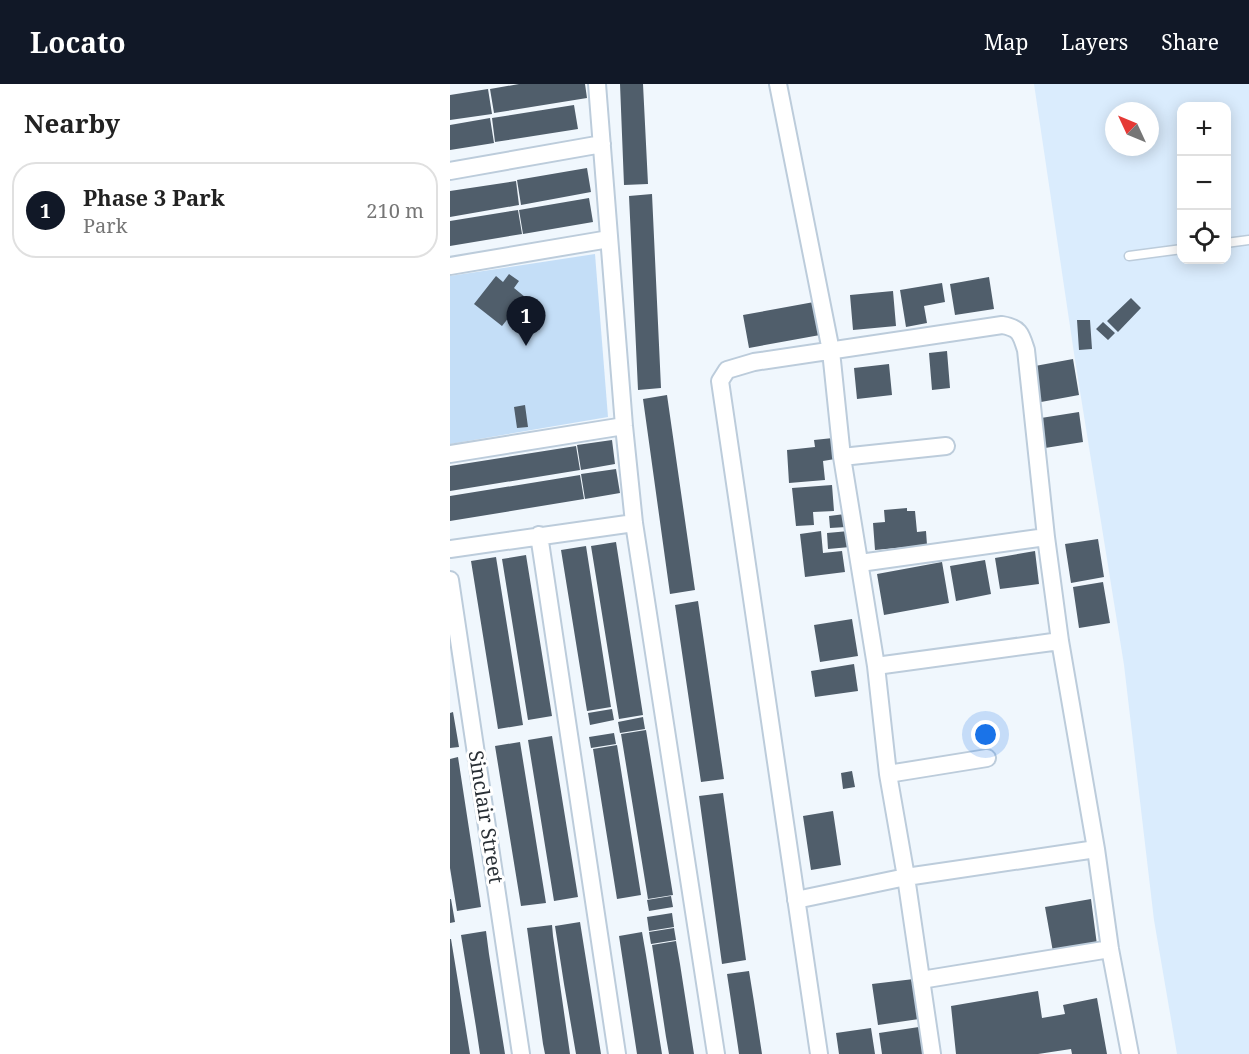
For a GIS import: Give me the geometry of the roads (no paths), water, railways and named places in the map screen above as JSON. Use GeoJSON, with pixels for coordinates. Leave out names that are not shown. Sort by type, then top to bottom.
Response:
{"type":"FeatureCollection","features":[{"type":"Feature","properties":{"kind":"street"},"geometry":{"type":"LineString","coordinates":[[597,84],[624,426],[634,523],[716,1054]]}},
{"type":"Feature","properties":{"kind":"street"},"geometry":{"type":"LineString","coordinates":[[778,84],[831,351],[842,457],[876,666],[888,774],[932,1054]]}},
{"type":"Feature","properties":{"kind":"street"},"geometry":{"type":"LineString","coordinates":[[450,171],[602,144]]}},
{"type":"Feature","properties":{"kind":"street"},"geometry":{"type":"LineString","coordinates":[[450,266],[609,239]]}},
{"type":"Feature","properties":{"kind":"street"},"geometry":{"type":"LineString","coordinates":[[819,1054],[720,381],[727,370],[738,366],[1002,325],[1012,326],[1021,335],[1026,350],[1046,537],[1060,641],[1110,949],[1130,1054]]}},
{"type":"Feature","properties":{"kind":"street"},"geometry":{"type":"LineString","coordinates":[[450,454],[624,426]]}},
{"type":"Feature","properties":{"kind":"street"},"geometry":{"type":"LineString","coordinates":[[842,457],[946,446]]}},
{"type":"Feature","properties":{"kind":"street"},"geometry":{"type":"LineString","coordinates":[[450,549],[634,523]]}},
{"type":"Feature","properties":{"kind":"street"},"geometry":{"type":"LineString","coordinates":[[539,535],[617,1054]]}},
{"type":"Feature","properties":{"kind":"street"},"geometry":{"type":"LineString","coordinates":[[860,563],[1046,537]]}},
{"type":"Feature","properties":{"kind":"street","name":"Sinclair Street"},"geometry":{"type":"LineString","coordinates":[[450,580],[521,1054]]}},
{"type":"Feature","properties":{"kind":"street"},"geometry":{"type":"LineString","coordinates":[[876,666],[1060,641]]}},
{"type":"Feature","properties":{"kind":"street"},"geometry":{"type":"LineString","coordinates":[[888,774],[987,758]]}},
{"type":"Feature","properties":{"kind":"street"},"geometry":{"type":"LineString","coordinates":[[796,900],[906,877],[1095,849]]}},
{"type":"Feature","properties":{"kind":"street"},"geometry":{"type":"LineString","coordinates":[[921,980],[1110,949]]}},
{"type":"Feature","properties":{"kind":"lane"},"geometry":{"type":"LineString","coordinates":[[1231,242],[1249,240]]}},
{"type":"Feature","properties":{"kind":"lane"},"geometry":{"type":"LineString","coordinates":[[1130,256],[1177,250]]}},
{"type":"Feature","properties":{"kind":"place","name":"Phase 3 Park"},"geometry":{"type":"Point","coordinates":[526,346]}}]}
